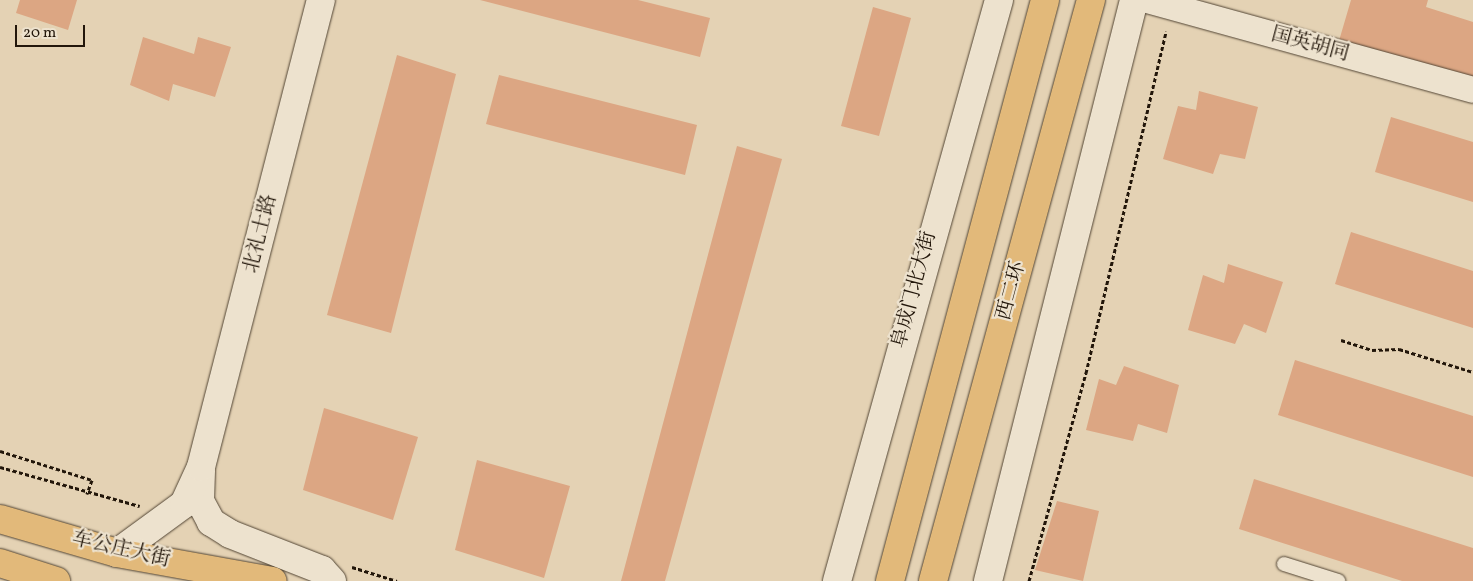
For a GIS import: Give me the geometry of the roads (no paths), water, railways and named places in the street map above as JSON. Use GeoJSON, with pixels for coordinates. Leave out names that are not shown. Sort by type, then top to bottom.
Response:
{"type":"FeatureCollection","features":[{"type":"Feature","properties":{"kind":"main road"},"geometry":{"type":"LineString","coordinates":[[890,581],[913,501],[1045,0]]}},
{"type":"Feature","properties":{"kind":"main road","name":"西二环"},"geometry":{"type":"LineString","coordinates":[[933,581],[1091,0]]}},
{"type":"Feature","properties":{"kind":"main road","name":"车公庄大街"},"geometry":{"type":"LineString","coordinates":[[0,519],[117,553],[272,581]]}},
{"type":"Feature","properties":{"kind":"main road"},"geometry":{"type":"LineString","coordinates":[[0,563],[56,581]]}},
{"type":"Feature","properties":{"kind":"street","name":"北礼士路"},"geometry":{"type":"LineString","coordinates":[[117,553],[184,504],[201,467],[321,0]]}},
{"type":"Feature","properties":{"kind":"street","name":"阜成门北大街"},"geometry":{"type":"LineString","coordinates":[[837,581],[999,0]]}},
{"type":"Feature","properties":{"kind":"street"},"geometry":{"type":"LineString","coordinates":[[988,581],[1134,0]]}},
{"type":"Feature","properties":{"kind":"street","name":"国英胡同"},"geometry":{"type":"LineString","coordinates":[[1147,0],[1473,90]]}},
{"type":"Feature","properties":{"kind":"street","name":"北礼士路"},"geometry":{"type":"LineString","coordinates":[[201,467],[200,501],[211,522],[230,534],[322,570],[332,581]]}},
{"type":"Feature","properties":{"kind":"lane"},"geometry":{"type":"LineString","coordinates":[[1284,564],[1338,581]]}}]}
